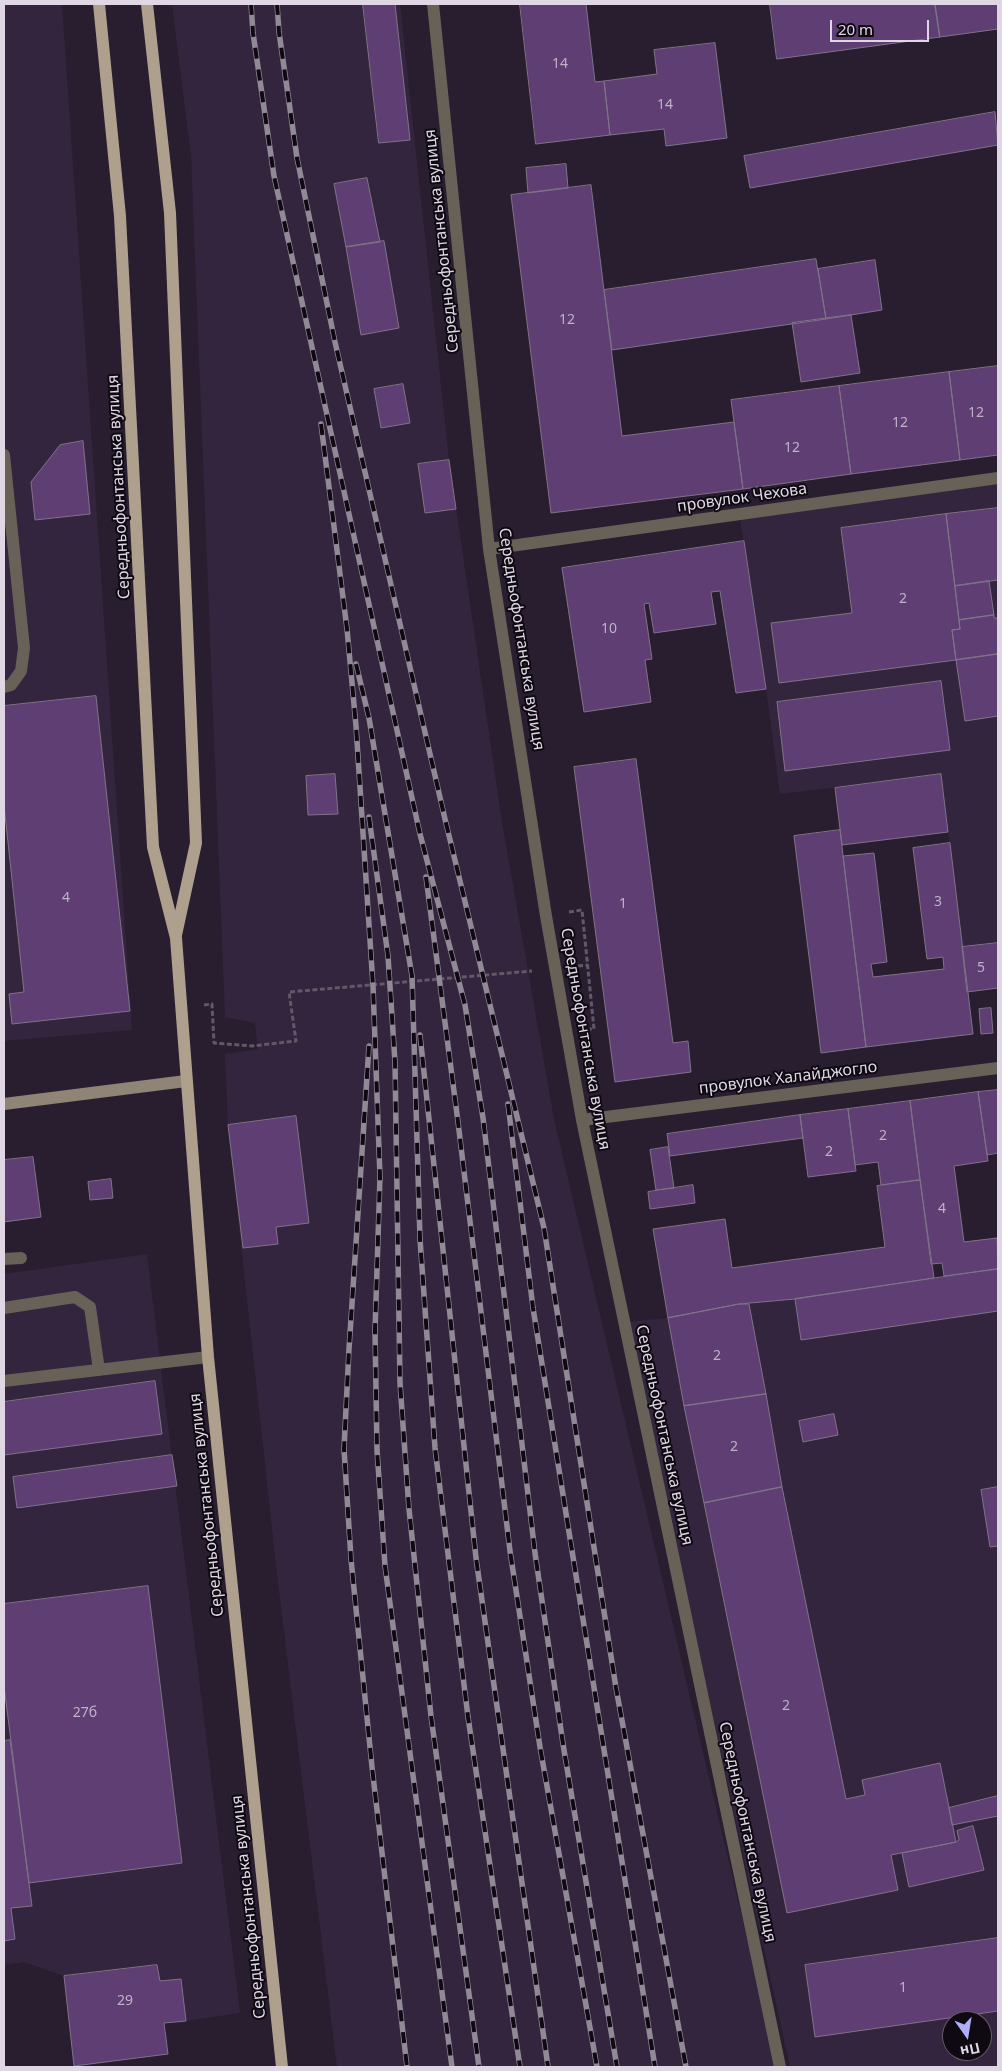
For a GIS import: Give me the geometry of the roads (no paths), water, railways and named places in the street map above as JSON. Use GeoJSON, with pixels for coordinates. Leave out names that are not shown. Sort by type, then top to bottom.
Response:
{"type":"FeatureCollection","features":[{"type":"Feature","properties":{"kind":"main road","name":"Середньофонтанська вулиця"},"geometry":{"type":"LineString","coordinates":[[99,4],[120,216],[153,847],[176,938],[208,1356],[282,2067]]}},
{"type":"Feature","properties":{"kind":"main road","name":"Середньофонтанська вулиця"},"geometry":{"type":"LineString","coordinates":[[147,4],[170,213],[196,843],[176,938]]}},
{"type":"Feature","properties":{"kind":"street","name":"Середньофонтанська вулиця"},"geometry":{"type":"LineString","coordinates":[[433,4],[490,549],[546,916],[582,1120],[780,2067]]}},
{"type":"Feature","properties":{"kind":"street"},"geometry":{"type":"LineString","coordinates":[[4,455],[24,648],[20,671],[11,685],[4,686]]}},
{"type":"Feature","properties":{"kind":"street","name":"провулок Чехова"},"geometry":{"type":"LineString","coordinates":[[490,549],[998,478]]}},
{"type":"Feature","properties":{"kind":"street","name":"провулок Халайджогло"},"geometry":{"type":"LineString","coordinates":[[582,1120],[998,1068]]}},
{"type":"Feature","properties":{"kind":"street"},"geometry":{"type":"LineString","coordinates":[[4,1104],[186,1081]]}},
{"type":"Feature","properties":{"kind":"street"},"geometry":{"type":"LineString","coordinates":[[4,1260],[22,1258]]}},
{"type":"Feature","properties":{"kind":"street"},"geometry":{"type":"LineString","coordinates":[[4,1308],[75,1297],[90,1307],[99,1370]]}},
{"type":"Feature","properties":{"kind":"street"},"geometry":{"type":"LineString","coordinates":[[4,1381],[208,1356]]}},
{"type":"Feature","properties":{"kind":"railway"},"geometry":{"type":"LineString","coordinates":[[251,4],[253,33],[274,176],[420,834],[465,1005],[483,1118],[535,1553],[563,1744],[617,2067]]}},
{"type":"Feature","properties":{"kind":"railway"},"geometry":{"type":"LineString","coordinates":[[277,4],[279,32],[297,158],[335,342],[445,819],[544,1228],[616,1688],[686,2067]]}},
{"type":"Feature","properties":{"kind":"railway"},"geometry":{"type":"LineString","coordinates":[[321,424],[347,629],[356,726],[373,986],[380,1177],[375,1331],[377,1450],[385,1566],[452,2067]]}},
{"type":"Feature","properties":{"kind":"railway"},"geometry":{"type":"LineString","coordinates":[[356,664],[369,718],[412,976],[420,1239],[435,1448],[468,1717],[520,2067]]}},
{"type":"Feature","properties":{"kind":"railway"},"geometry":{"type":"LineString","coordinates":[[369,817],[388,956],[395,1062],[400,1383],[409,1509],[431,1716],[479,2067]]}},
{"type":"Feature","properties":{"kind":"railway"},"geometry":{"type":"LineString","coordinates":[[426,877],[510,1551],[540,1747],[597,2067]]}},
{"type":"Feature","properties":{"kind":"railway"},"geometry":{"type":"LineString","coordinates":[[420,1035],[476,1558],[548,2067]]}},
{"type":"Feature","properties":{"kind":"railway"},"geometry":{"type":"LineString","coordinates":[[369,1046],[344,1449],[351,1559],[372,1767],[407,2067]]}},
{"type":"Feature","properties":{"kind":"railway"},"geometry":{"type":"LineString","coordinates":[[508,1104],[533,1308],[655,2067]]}}]}
